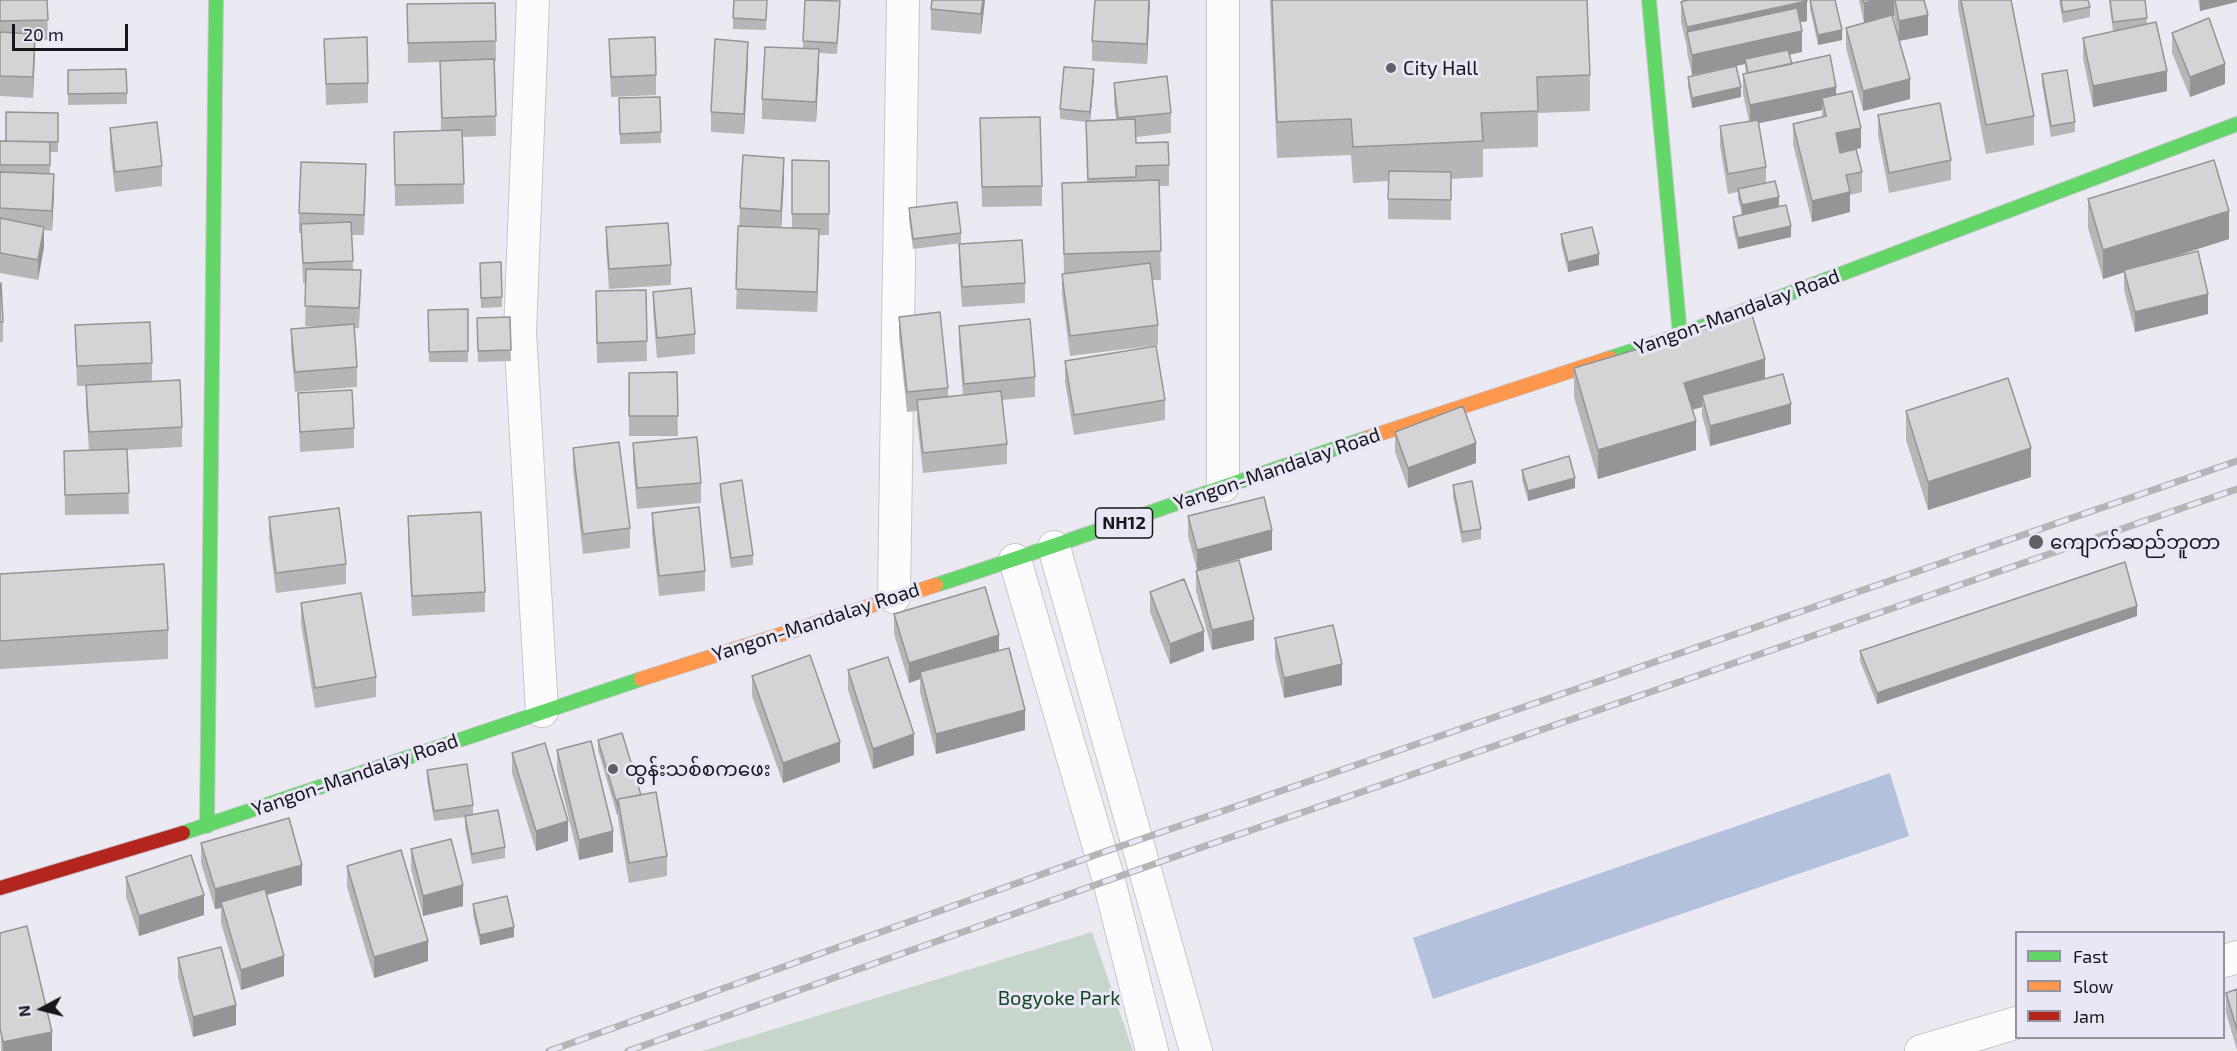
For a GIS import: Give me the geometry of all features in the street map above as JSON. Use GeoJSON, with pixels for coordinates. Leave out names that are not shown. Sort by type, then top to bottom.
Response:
{"type":"FeatureCollection","features":[{"type":"Feature","properties":{"kind":"main road"},"geometry":{"type":"LineString","coordinates":[[207,826],[216,0]]}},
{"type":"Feature","properties":{"kind":"main road"},"geometry":{"type":"LineString","coordinates":[[1649,0],[1680,334]]}},
{"type":"Feature","properties":{"kind":"main road","name":"Yangon-Mandalay Road"},"geometry":{"type":"LineString","coordinates":[[0,888],[207,826],[542,711],[894,597],[1054,548],[1223,486],[1680,334],[2237,124]]}},
{"type":"Feature","properties":{"kind":"street"},"geometry":{"type":"LineString","coordinates":[[533,0],[520,332],[542,711]]}},
{"type":"Feature","properties":{"kind":"street"},"geometry":{"type":"LineString","coordinates":[[894,597],[903,0]]}},
{"type":"Feature","properties":{"kind":"street"},"geometry":{"type":"LineString","coordinates":[[1223,0],[1223,486]]}},
{"type":"Feature","properties":{"kind":"street"},"geometry":{"type":"LineString","coordinates":[[1054,548],[1196,1051]]}},
{"type":"Feature","properties":{"kind":"street"},"geometry":{"type":"LineString","coordinates":[[1015,560],[1107,872],[1152,1051]]}},
{"type":"Feature","properties":{"kind":"street"},"geometry":{"type":"LineString","coordinates":[[1921,1051],[1974,1043],[2015,1023]]}},
{"type":"Feature","properties":{"kind":"green space","name":"Bogyoke Park"},"geometry":{"type":"Polygon","coordinates":[[[1092,932],[1133,1051],[702,1051],[1092,932]]]}},
{"type":"Feature","properties":{"kind":"water"},"geometry":{"type":"Polygon","coordinates":[[[1890,773],[1909,836],[1433,999],[1413,938],[1890,773]]]}},
{"type":"Feature","properties":{"kind":"building"},"geometry":{"type":"Polygon","coordinates":[[[0,0],[47,0],[48,20],[0,21],[0,0]]]}},
{"type":"Feature","properties":{"kind":"building"},"geometry":{"type":"Polygon","coordinates":[[[734,0],[767,0],[766,20],[733,18],[734,0]]]}},
{"type":"Feature","properties":{"kind":"building"},"geometry":{"type":"Polygon","coordinates":[[[805,0],[840,1],[837,43],[803,41],[805,0]]]}},
{"type":"Feature","properties":{"kind":"building"},"geometry":{"type":"Polygon","coordinates":[[[932,0],[983,0],[981,14],[931,9],[932,0]]]}},
{"type":"Feature","properties":{"kind":"building"},"geometry":{"type":"Polygon","coordinates":[[[1095,0],[1149,0],[1147,44],[1092,41],[1095,0]]]}},
{"type":"Feature","properties":{"kind":"building"},"geometry":{"type":"Polygon","coordinates":[[[1272,0],[1587,0],[1590,75],[1537,77],[1538,111],[1481,113],[1483,141],[1353,147],[1351,119],[1277,122],[1272,0]]]}},
{"type":"Feature","properties":{"kind":"building"},"geometry":{"type":"Polygon","coordinates":[[[1688,0],[1807,1],[1687,27],[1681,2],[1688,0]]]}},
{"type":"Feature","properties":{"kind":"building"},"geometry":{"type":"Polygon","coordinates":[[[1810,0],[1835,0],[1842,30],[1818,35],[1810,0]]]}},
{"type":"Feature","properties":{"kind":"building"},"geometry":{"type":"Polygon","coordinates":[[[1895,0],[1924,0],[1928,15],[1899,21],[1895,0]]]}},
{"type":"Feature","properties":{"kind":"building"},"geometry":{"type":"Polygon","coordinates":[[[1961,0],[2011,0],[2034,116],[1986,125],[1961,0]]]}},
{"type":"Feature","properties":{"kind":"building"},"geometry":{"type":"Polygon","coordinates":[[[2061,0],[2088,0],[2090,7],[2063,12],[2061,0]]]}},
{"type":"Feature","properties":{"kind":"building"},"geometry":{"type":"Polygon","coordinates":[[[2110,0],[2145,0],[2147,18],[2113,22],[2110,0]]]}},
{"type":"Feature","properties":{"kind":"building"},"geometry":{"type":"Polygon","coordinates":[[[495,3],[496,41],[408,43],[407,4],[495,3]]]}},
{"type":"Feature","properties":{"kind":"building"},"geometry":{"type":"Polygon","coordinates":[[[1797,8],[1802,31],[1692,55],[1687,32],[1797,8]]]}},
{"type":"Feature","properties":{"kind":"building"},"geometry":{"type":"Polygon","coordinates":[[[1892,15],[1910,79],[1863,91],[1846,28],[1892,15]]]}},
{"type":"Feature","properties":{"kind":"building"},"geometry":{"type":"Polygon","coordinates":[[[2209,18],[2225,64],[2190,77],[2172,33],[2209,18]]]}},
{"type":"Feature","properties":{"kind":"building"},"geometry":{"type":"Polygon","coordinates":[[[2156,22],[2167,71],[2093,86],[2083,38],[2156,22]]]}},
{"type":"Feature","properties":{"kind":"building"},"geometry":{"type":"Polygon","coordinates":[[[0,32],[35,34],[33,77],[0,76],[0,32]]]}},
{"type":"Feature","properties":{"kind":"building"},"geometry":{"type":"Polygon","coordinates":[[[367,37],[368,83],[326,84],[324,39],[367,37]]]}},
{"type":"Feature","properties":{"kind":"building"},"geometry":{"type":"Polygon","coordinates":[[[655,37],[656,75],[611,77],[609,39],[655,37]]]}},
{"type":"Feature","properties":{"kind":"building"},"geometry":{"type":"Polygon","coordinates":[[[715,39],[748,42],[744,114],[711,112],[715,39]]]}},
{"type":"Feature","properties":{"kind":"building"},"geometry":{"type":"Polygon","coordinates":[[[765,47],[819,49],[816,102],[762,99],[765,47]]]}},
{"type":"Feature","properties":{"kind":"building"},"geometry":{"type":"Polygon","coordinates":[[[1788,50],[1792,64],[1748,73],[1745,59],[1788,50]]]}},
{"type":"Feature","properties":{"kind":"building"},"geometry":{"type":"Polygon","coordinates":[[[1830,55],[1836,87],[1750,105],[1743,74],[1830,55]]]}},
{"type":"Feature","properties":{"kind":"building"},"geometry":{"type":"Polygon","coordinates":[[[494,59],[496,116],[442,118],[440,61],[494,59]]]}},
{"type":"Feature","properties":{"kind":"building"},"geometry":{"type":"Polygon","coordinates":[[[1736,66],[1741,87],[1692,98],[1688,77],[1736,66]]]}},
{"type":"Feature","properties":{"kind":"building"},"geometry":{"type":"Polygon","coordinates":[[[1064,67],[1094,69],[1090,112],[1060,109],[1064,67]]]}},
{"type":"Feature","properties":{"kind":"building"},"geometry":{"type":"Polygon","coordinates":[[[126,69],[127,93],[68,94],[68,70],[126,69]]]}},
{"type":"Feature","properties":{"kind":"building"},"geometry":{"type":"Polygon","coordinates":[[[2067,70],[2075,122],[2051,126],[2042,74],[2067,70]]]}},
{"type":"Feature","properties":{"kind":"building"},"geometry":{"type":"Polygon","coordinates":[[[1167,76],[1171,113],[1118,118],[1114,83],[1167,76]]]}},
{"type":"Feature","properties":{"kind":"building"},"geometry":{"type":"Polygon","coordinates":[[[1852,91],[1861,128],[1836,133],[1840,153],[1856,149],[1862,172],[1846,175],[1850,192],[1812,201],[1793,124],[1826,116],[1822,98],[1852,91]]]}},
{"type":"Feature","properties":{"kind":"building"},"geometry":{"type":"Polygon","coordinates":[[[660,97],[661,132],[620,134],[619,98],[660,97]]]}},
{"type":"Feature","properties":{"kind":"building"},"geometry":{"type":"Polygon","coordinates":[[[1940,103],[1951,160],[1889,173],[1878,115],[1940,103]]]}},
{"type":"Feature","properties":{"kind":"building"},"geometry":{"type":"Polygon","coordinates":[[[6,112],[58,113],[58,142],[6,141],[6,112]]]}},
{"type":"Feature","properties":{"kind":"building"},"geometry":{"type":"Polygon","coordinates":[[[1040,117],[1042,186],[982,187],[980,118],[1040,117]]]}},
{"type":"Feature","properties":{"kind":"building"},"geometry":{"type":"Polygon","coordinates":[[[1135,119],[1136,143],[1168,142],[1169,165],[1136,166],[1136,177],[1088,179],[1086,121],[1135,119]]]}},
{"type":"Feature","properties":{"kind":"building"},"geometry":{"type":"Polygon","coordinates":[[[1758,120],[1766,167],[1728,174],[1720,126],[1758,120]]]}},
{"type":"Feature","properties":{"kind":"building"},"geometry":{"type":"Polygon","coordinates":[[[157,122],[162,166],[115,172],[110,128],[157,122]]]}},
{"type":"Feature","properties":{"kind":"building"},"geometry":{"type":"Polygon","coordinates":[[[462,130],[464,184],[395,185],[394,132],[462,130]]]}},
{"type":"Feature","properties":{"kind":"building"},"geometry":{"type":"Polygon","coordinates":[[[0,141],[50,142],[50,165],[0,165],[0,141]]]}},
{"type":"Feature","properties":{"kind":"building"},"geometry":{"type":"Polygon","coordinates":[[[743,155],[784,158],[781,211],[740,208],[743,155]]]}},
{"type":"Feature","properties":{"kind":"building"},"geometry":{"type":"Polygon","coordinates":[[[792,160],[829,161],[829,214],[792,214],[792,160]]]}},
{"type":"Feature","properties":{"kind":"building"},"geometry":{"type":"Polygon","coordinates":[[[2214,160],[2229,211],[2103,250],[2088,199],[2214,160]]]}},
{"type":"Feature","properties":{"kind":"building"},"geometry":{"type":"Polygon","coordinates":[[[301,162],[366,164],[364,215],[299,213],[301,162]]]}},
{"type":"Feature","properties":{"kind":"building"},"geometry":{"type":"Polygon","coordinates":[[[1389,171],[1451,172],[1451,200],[1388,199],[1389,171]]]}},
{"type":"Feature","properties":{"kind":"building"},"geometry":{"type":"Polygon","coordinates":[[[0,172],[54,174],[52,211],[0,208],[0,172]]]}},
{"type":"Feature","properties":{"kind":"building"},"geometry":{"type":"Polygon","coordinates":[[[1159,180],[1161,251],[1064,254],[1062,183],[1159,180]]]}},
{"type":"Feature","properties":{"kind":"building"},"geometry":{"type":"Polygon","coordinates":[[[1775,181],[1779,197],[1742,205],[1738,189],[1775,181]]]}},
{"type":"Feature","properties":{"kind":"building"},"geometry":{"type":"Polygon","coordinates":[[[957,202],[961,233],[913,239],[909,208],[957,202]]]}},
{"type":"Feature","properties":{"kind":"building"},"geometry":{"type":"Polygon","coordinates":[[[1786,205],[1791,226],[1738,238],[1733,217],[1786,205]]]}},
{"type":"Feature","properties":{"kind":"building"},"geometry":{"type":"Polygon","coordinates":[[[0,218],[44,227],[38,260],[0,253],[0,218]]]}},
{"type":"Feature","properties":{"kind":"building"},"geometry":{"type":"Polygon","coordinates":[[[351,222],[353,261],[303,263],[301,224],[351,222]]]}},
{"type":"Feature","properties":{"kind":"building"},"geometry":{"type":"Polygon","coordinates":[[[668,223],[671,265],[609,269],[606,227],[668,223]]]}},
{"type":"Feature","properties":{"kind":"building"},"geometry":{"type":"Polygon","coordinates":[[[738,226],[819,229],[817,292],[736,289],[738,226]]]}},
{"type":"Feature","properties":{"kind":"building"},"geometry":{"type":"Polygon","coordinates":[[[1592,227],[1599,254],[1568,262],[1561,234],[1592,227]]]}},
{"type":"Feature","properties":{"kind":"building"},"geometry":{"type":"Polygon","coordinates":[[[1022,240],[1025,283],[962,287],[959,244],[1022,240]]]}},
{"type":"Feature","properties":{"kind":"building"},"geometry":{"type":"Polygon","coordinates":[[[2198,251],[2208,294],[2135,312],[2124,270],[2198,251]]]}},
{"type":"Feature","properties":{"kind":"building"},"geometry":{"type":"Polygon","coordinates":[[[501,262],[502,297],[481,298],[480,263],[501,262]]]}},
{"type":"Feature","properties":{"kind":"building"},"geometry":{"type":"Polygon","coordinates":[[[1150,263],[1158,325],[1070,336],[1062,274],[1150,263]]]}},
{"type":"Feature","properties":{"kind":"building"},"geometry":{"type":"Polygon","coordinates":[[[306,269],[361,270],[359,308],[305,306],[306,269]]]}},
{"type":"Feature","properties":{"kind":"building"},"geometry":{"type":"Polygon","coordinates":[[[1,283],[3,322],[0,322],[1,283]]]}},
{"type":"Feature","properties":{"kind":"building"},"geometry":{"type":"Polygon","coordinates":[[[691,288],[695,334],[657,338],[653,292],[691,288]]]}},
{"type":"Feature","properties":{"kind":"building"},"geometry":{"type":"Polygon","coordinates":[[[646,290],[647,341],[597,343],[596,291],[646,290]]]}},
{"type":"Feature","properties":{"kind":"building"},"geometry":{"type":"Polygon","coordinates":[[[468,309],[468,351],[429,352],[428,310],[468,309]]]}},
{"type":"Feature","properties":{"kind":"building"},"geometry":{"type":"Polygon","coordinates":[[[940,312],[948,388],[907,392],[899,317],[940,312]]]}},
{"type":"Feature","properties":{"kind":"building"},"geometry":{"type":"Polygon","coordinates":[[[1752,315],[1765,359],[1684,383],[1696,421],[1598,450],[1574,368],[1752,315]]]}},
{"type":"Feature","properties":{"kind":"building"},"geometry":{"type":"Polygon","coordinates":[[[510,317],[511,350],[478,351],[477,318],[510,317]]]}},
{"type":"Feature","properties":{"kind":"building"},"geometry":{"type":"Polygon","coordinates":[[[1030,319],[1035,377],[964,384],[959,326],[1030,319]]]}},
{"type":"Feature","properties":{"kind":"building"},"geometry":{"type":"Polygon","coordinates":[[[150,322],[152,363],[77,366],[75,325],[150,322]]]}},
{"type":"Feature","properties":{"kind":"building"},"geometry":{"type":"Polygon","coordinates":[[[354,324],[357,367],[295,372],[291,329],[354,324]]]}},
{"type":"Feature","properties":{"kind":"building"},"geometry":{"type":"Polygon","coordinates":[[[1156,346],[1165,400],[1074,415],[1065,361],[1156,346]]]}},
{"type":"Feature","properties":{"kind":"building"},"geometry":{"type":"Polygon","coordinates":[[[677,372],[678,416],[629,416],[629,373],[677,372]]]}},
{"type":"Feature","properties":{"kind":"building"},"geometry":{"type":"Polygon","coordinates":[[[1783,374],[1791,404],[1710,426],[1702,395],[1783,374]]]}},
{"type":"Feature","properties":{"kind":"building"},"geometry":{"type":"Polygon","coordinates":[[[2008,378],[2031,448],[1928,482],[1906,411],[2008,378]]]}},
{"type":"Feature","properties":{"kind":"building"},"geometry":{"type":"Polygon","coordinates":[[[180,380],[182,427],[89,432],[86,385],[180,380]]]}},
{"type":"Feature","properties":{"kind":"building"},"geometry":{"type":"Polygon","coordinates":[[[352,390],[354,428],[300,432],[298,393],[352,390]]]}},
{"type":"Feature","properties":{"kind":"building"},"geometry":{"type":"Polygon","coordinates":[[[1001,391],[1007,444],[923,453],[917,400],[1001,391]]]}},
{"type":"Feature","properties":{"kind":"building"},"geometry":{"type":"Polygon","coordinates":[[[1463,406],[1476,443],[1408,468],[1395,432],[1463,406]]]}},
{"type":"Feature","properties":{"kind":"building"},"geometry":{"type":"Polygon","coordinates":[[[697,437],[701,483],[637,488],[633,443],[697,437]]]}},
{"type":"Feature","properties":{"kind":"building"},"geometry":{"type":"Polygon","coordinates":[[[619,442],[630,528],[583,534],[573,448],[619,442]]]}},
{"type":"Feature","properties":{"kind":"building"},"geometry":{"type":"Polygon","coordinates":[[[127,449],[129,493],[65,495],[64,451],[127,449]]]}},
{"type":"Feature","properties":{"kind":"building"},"geometry":{"type":"Polygon","coordinates":[[[1569,456],[1575,478],[1528,491],[1522,470],[1569,456]]]}},
{"type":"Feature","properties":{"kind":"building"},"geometry":{"type":"Polygon","coordinates":[[[742,480],[753,555],[731,558],[720,484],[742,480]]]}},
{"type":"Feature","properties":{"kind":"building"},"geometry":{"type":"Polygon","coordinates":[[[1472,481],[1481,529],[1462,532],[1453,485],[1472,481]]]}},
{"type":"Feature","properties":{"kind":"building"},"geometry":{"type":"Polygon","coordinates":[[[1264,497],[1272,530],[1197,550],[1188,516],[1264,497]]]}},
{"type":"Feature","properties":{"kind":"building"},"geometry":{"type":"Polygon","coordinates":[[[699,507],[705,571],[659,576],[652,513],[699,507]]]}},
{"type":"Feature","properties":{"kind":"building"},"geometry":{"type":"Polygon","coordinates":[[[339,508],[346,564],[276,573],[269,517],[339,508]]]}},
{"type":"Feature","properties":{"kind":"building"},"geometry":{"type":"Polygon","coordinates":[[[481,512],[485,592],[412,596],[408,516],[481,512]]]}},
{"type":"Feature","properties":{"kind":"building"},"geometry":{"type":"Polygon","coordinates":[[[1239,560],[1254,620],[1212,630],[1196,571],[1239,560]]]}},
{"type":"Feature","properties":{"kind":"building"},"geometry":{"type":"Polygon","coordinates":[[[2125,562],[2137,606],[1877,693],[1860,651],[2125,562]]]}},
{"type":"Feature","properties":{"kind":"building"},"geometry":{"type":"Polygon","coordinates":[[[164,564],[168,630],[0,641],[0,574],[164,564]]]}},
{"type":"Feature","properties":{"kind":"building"},"geometry":{"type":"Polygon","coordinates":[[[1184,579],[1204,631],[1170,644],[1150,592],[1184,579]]]}},
{"type":"Feature","properties":{"kind":"building"},"geometry":{"type":"Polygon","coordinates":[[[985,587],[999,635],[909,663],[894,614],[985,587]]]}},
{"type":"Feature","properties":{"kind":"building"},"geometry":{"type":"Polygon","coordinates":[[[361,593],[376,677],[315,688],[301,603],[361,593]]]}},
{"type":"Feature","properties":{"kind":"building"},"geometry":{"type":"Polygon","coordinates":[[[1333,625],[1342,664],[1284,678],[1275,638],[1333,625]]]}},
{"type":"Feature","properties":{"kind":"building"},"geometry":{"type":"Polygon","coordinates":[[[1009,648],[1025,710],[936,734],[920,672],[1009,648]]]}},
{"type":"Feature","properties":{"kind":"building"},"geometry":{"type":"Polygon","coordinates":[[[810,655],[840,742],[783,763],[752,676],[810,655]]]}},
{"type":"Feature","properties":{"kind":"building"},"geometry":{"type":"Polygon","coordinates":[[[888,657],[914,734],[873,749],[848,670],[888,657]]]}},
{"type":"Feature","properties":{"kind":"building"},"geometry":{"type":"Polygon","coordinates":[[[622,733],[641,795],[618,799],[617,804],[598,740],[622,733]]]}},
{"type":"Feature","properties":{"kind":"building"},"geometry":{"type":"Polygon","coordinates":[[[591,741],[613,831],[579,840],[557,750],[591,741]]]}},
{"type":"Feature","properties":{"kind":"building"},"geometry":{"type":"Polygon","coordinates":[[[545,743],[568,821],[536,831],[512,753],[545,743]]]}},
{"type":"Feature","properties":{"kind":"building"},"geometry":{"type":"Polygon","coordinates":[[[467,764],[473,805],[434,811],[427,770],[467,764]]]}},
{"type":"Feature","properties":{"kind":"building"},"geometry":{"type":"Polygon","coordinates":[[[656,792],[667,856],[629,863],[618,799],[656,792]]]}},
{"type":"Feature","properties":{"kind":"building"},"geometry":{"type":"Polygon","coordinates":[[[498,810],[505,847],[472,854],[465,816],[498,810]]]}},
{"type":"Feature","properties":{"kind":"building"},"geometry":{"type":"Polygon","coordinates":[[[289,818],[302,865],[215,889],[201,843],[289,818]]]}},
{"type":"Feature","properties":{"kind":"building"},"geometry":{"type":"Polygon","coordinates":[[[451,839],[463,885],[423,896],[411,849],[451,839]]]}},
{"type":"Feature","properties":{"kind":"building"},"geometry":{"type":"Polygon","coordinates":[[[401,850],[428,941],[374,957],[347,866],[401,850]]]}},
{"type":"Feature","properties":{"kind":"building"},"geometry":{"type":"Polygon","coordinates":[[[191,855],[204,895],[139,916],[126,877],[191,855]]]}},
{"type":"Feature","properties":{"kind":"building"},"geometry":{"type":"Polygon","coordinates":[[[265,889],[284,956],[241,970],[221,902],[265,889]]]}},
{"type":"Feature","properties":{"kind":"building"},"geometry":{"type":"Polygon","coordinates":[[[507,896],[514,927],[480,935],[473,904],[507,896]]]}},
{"type":"Feature","properties":{"kind":"building"},"geometry":{"type":"Polygon","coordinates":[[[27,926],[52,1032],[3,1042],[0,1028],[0,933],[27,926]]]}},
{"type":"Feature","properties":{"kind":"building"},"geometry":{"type":"Polygon","coordinates":[[[221,947],[236,1005],[193,1017],[178,958],[221,947]]]}},
{"type":"Feature","properties":{"kind":"building"},"geometry":{"type":"Polygon","coordinates":[[[2237,989],[2237,1030],[2226,993],[2237,989]]]}},
{"type":"Feature","properties":{"kind":"railway"},"geometry":{"type":"LineString","coordinates":[[549,1051],[1101,853],[2237,461]]}},
{"type":"Feature","properties":{"kind":"railway"},"geometry":{"type":"LineString","coordinates":[[628,1051],[1188,852],[2237,489]]}},
{"type":"Feature","properties":{"kind":"traffic: fast"},"geometry":{"type":"LineString","coordinates":[[207,826],[216,0]]}},
{"type":"Feature","properties":{"kind":"traffic: fast"},"geometry":{"type":"LineString","coordinates":[[1649,0],[1680,335]]}},
{"type":"Feature","properties":{"kind":"traffic: fast"},"geometry":{"type":"LineString","coordinates":[[1610,358],[1680,335],[2237,124]]}},
{"type":"Feature","properties":{"kind":"traffic: fast"},"geometry":{"type":"LineString","coordinates":[[936,585],[1370,437]]}},
{"type":"Feature","properties":{"kind":"traffic: fast"},"geometry":{"type":"LineString","coordinates":[[183,833],[641,679]]}},
{"type":"Feature","properties":{"kind":"traffic: slow"},"geometry":{"type":"LineString","coordinates":[[1370,437],[1610,358]]}},
{"type":"Feature","properties":{"kind":"traffic: slow"},"geometry":{"type":"LineString","coordinates":[[641,679],[936,585]]}},
{"type":"Feature","properties":{"kind":"traffic: jam"},"geometry":{"type":"LineString","coordinates":[[0,888],[183,833]]}},
{"type":"Feature","properties":{"kind":"place","name":"City Hall"},"geometry":{"type":"Point","coordinates":[1391,68]}},
{"type":"Feature","properties":{"kind":"place","name":"ကျောက်ဆည်ဘူတာ"},"geometry":{"type":"Point","coordinates":[2036,542]}},
{"type":"Feature","properties":{"kind":"place","name":"ထွန်းသစ်စကဖေး"},"geometry":{"type":"Point","coordinates":[613,769]}}]}
